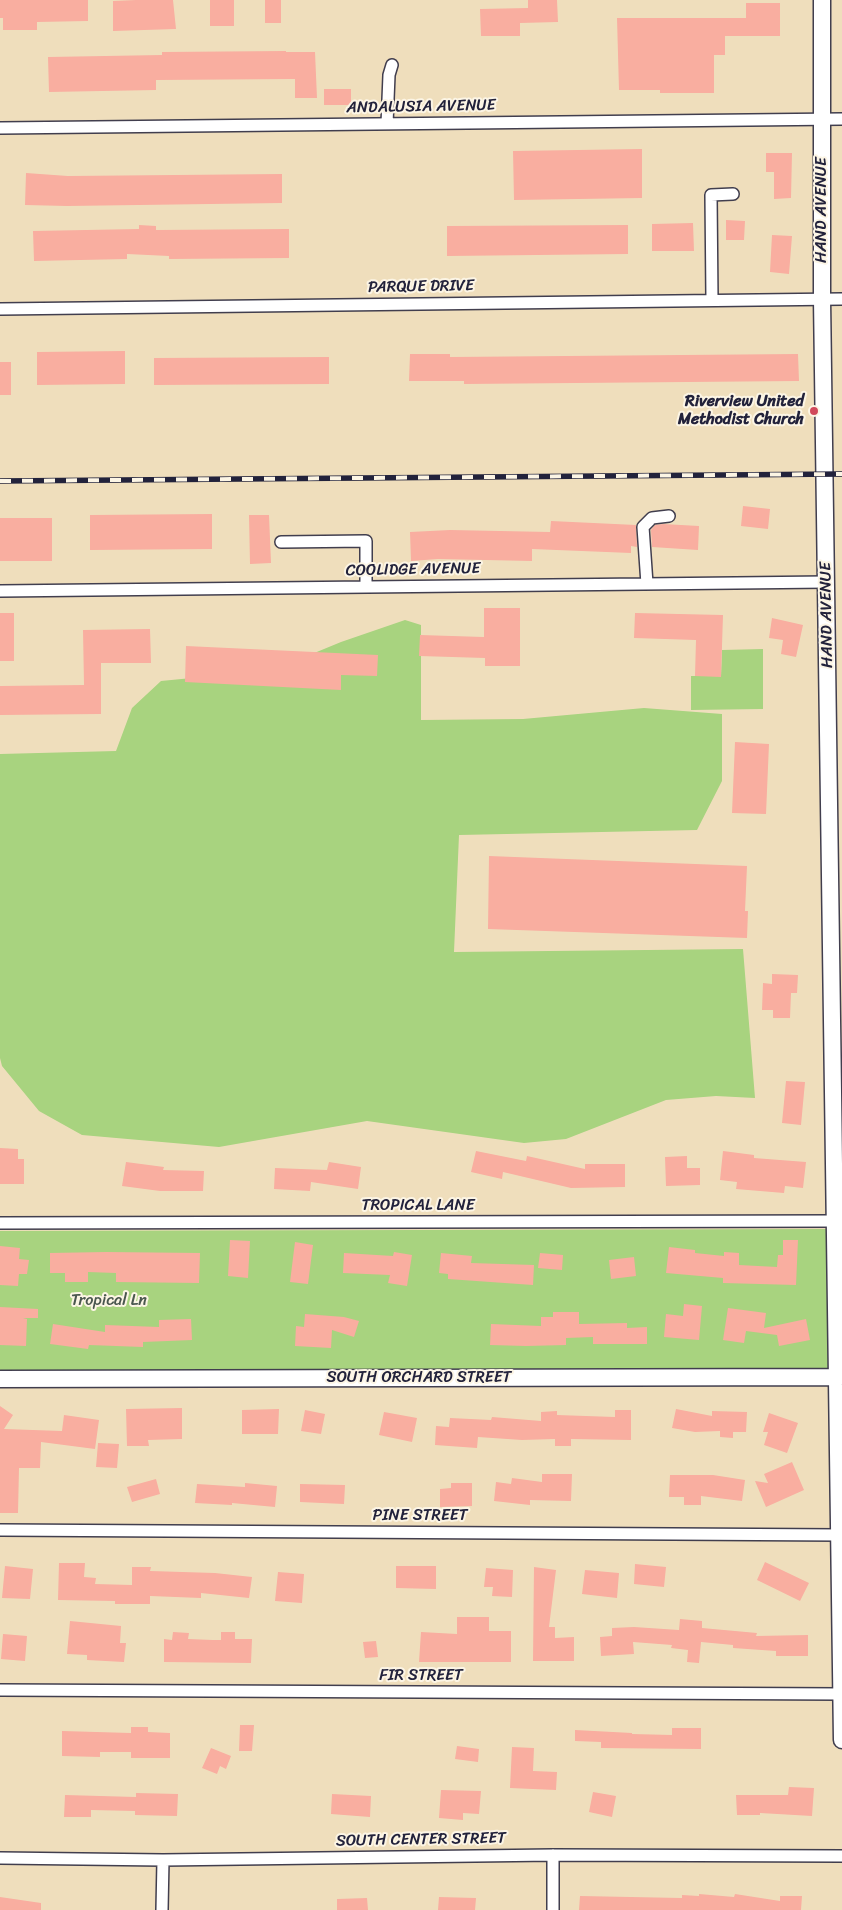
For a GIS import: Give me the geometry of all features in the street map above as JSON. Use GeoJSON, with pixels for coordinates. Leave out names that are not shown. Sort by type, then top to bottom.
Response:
{"type":"FeatureCollection","features":[{"type":"Feature","properties":{"kind":"street","name":"HAND AVENUE"},"geometry":{"type":"LineString","coordinates":[[822,0],[822,299],[835,1221],[839,1287],[838,1377],[841,1497],[842,1740]]}},
{"type":"Feature","properties":{"kind":"street"},"geometry":{"type":"LineString","coordinates":[[387,124],[389,75],[392,65]]}},
{"type":"Feature","properties":{"kind":"street","name":"ANDALUSIA AVENUE"},"geometry":{"type":"LineString","coordinates":[[0,128],[842,119]]}},
{"type":"Feature","properties":{"kind":"street"},"geometry":{"type":"LineString","coordinates":[[712,300],[711,195],[733,194]]}},
{"type":"Feature","properties":{"kind":"street","name":"PARQUE DRIVE"},"geometry":{"type":"LineString","coordinates":[[0,309],[842,299]]}},
{"type":"Feature","properties":{"kind":"street"},"geometry":{"type":"LineString","coordinates":[[647,584],[643,527],[652,518],[668,516]]}},
{"type":"Feature","properties":{"kind":"street"},"geometry":{"type":"LineString","coordinates":[[281,542],[366,541],[366,587]]}},
{"type":"Feature","properties":{"kind":"street","name":"COOLIDGE AVENUE"},"geometry":{"type":"LineString","coordinates":[[0,591],[827,582]]}},
{"type":"Feature","properties":{"kind":"street","name":"TROPICAL LANE"},"geometry":{"type":"LineString","coordinates":[[0,1224],[835,1221]]}},
{"type":"Feature","properties":{"kind":"street","name":"SOUTH ORCHARD STREET"},"geometry":{"type":"LineString","coordinates":[[0,1380],[838,1377]]}},
{"type":"Feature","properties":{"kind":"street","name":"PINE STREET"},"geometry":{"type":"LineString","coordinates":[[0,1530],[840,1534]]}},
{"type":"Feature","properties":{"kind":"street","name":"FIR STREET"},"geometry":{"type":"LineString","coordinates":[[0,1690],[841,1694]]}},
{"type":"Feature","properties":{"kind":"street"},"geometry":{"type":"LineString","coordinates":[[553,1854],[553,1910]]}},
{"type":"Feature","properties":{"kind":"street","name":"SOUTH CENTER STREET"},"geometry":{"type":"LineString","coordinates":[[0,1858],[163,1860],[553,1854],[842,1856]]}},
{"type":"Feature","properties":{"kind":"street"},"geometry":{"type":"LineString","coordinates":[[162,1910],[163,1860]]}},
{"type":"Feature","properties":{"kind":"green space"},"geometry":{"type":"Polygon","coordinates":[[[405,620],[421,625],[421,720],[523,719],[644,708],[722,714],[722,781],[697,830],[459,835],[454,952],[743,949],[755,1098],[716,1096],[666,1100],[566,1139],[524,1143],[367,1121],[219,1147],[82,1135],[39,1111],[2,1066],[0,1058],[0,754],[116,751],[132,708],[161,681],[202,677],[256,677],[341,642],[405,620]]]}},
{"type":"Feature","properties":{"kind":"green space"},"geometry":{"type":"Polygon","coordinates":[[[763,649],[763,709],[691,710],[691,676],[721,676],[722,650],[763,649]]]}},
{"type":"Feature","properties":{"kind":"green space","name":"Tropical Ln"},"geometry":{"type":"Polygon","coordinates":[[[827,1229],[829,1370],[0,1372],[0,1231],[827,1229]]]}},
{"type":"Feature","properties":{"kind":"building"},"geometry":{"type":"Polygon","coordinates":[[[0,0],[88,0],[88,21],[37,22],[37,30],[3,30],[3,18],[0,18],[0,0]]]}},
{"type":"Feature","properties":{"kind":"building"},"geometry":{"type":"Polygon","coordinates":[[[173,0],[176,29],[113,31],[113,1],[173,0]]]}},
{"type":"Feature","properties":{"kind":"building"},"geometry":{"type":"Polygon","coordinates":[[[210,0],[234,0],[234,26],[210,26],[210,0]]]}},
{"type":"Feature","properties":{"kind":"building"},"geometry":{"type":"Polygon","coordinates":[[[265,0],[281,0],[281,23],[265,23],[265,0]]]}},
{"type":"Feature","properties":{"kind":"building"},"geometry":{"type":"Polygon","coordinates":[[[528,0],[557,0],[558,22],[520,23],[520,36],[481,36],[480,9],[528,8],[528,0]]]}},
{"type":"Feature","properties":{"kind":"building"},"geometry":{"type":"Polygon","coordinates":[[[746,3],[780,3],[780,36],[725,36],[725,55],[714,55],[714,93],[660,93],[660,90],[619,90],[617,18],[746,18],[746,3]]]}},
{"type":"Feature","properties":{"kind":"building"},"geometry":{"type":"Polygon","coordinates":[[[162,52],[315,52],[317,98],[295,98],[295,79],[156,80],[156,90],[49,92],[48,57],[162,55],[162,52]]]}},
{"type":"Feature","properties":{"kind":"building"},"geometry":{"type":"Polygon","coordinates":[[[324,89],[351,89],[351,105],[324,105],[324,89]]]}},
{"type":"Feature","properties":{"kind":"building"},"geometry":{"type":"Polygon","coordinates":[[[642,149],[642,198],[514,200],[513,151],[642,149]]]}},
{"type":"Feature","properties":{"kind":"building"},"geometry":{"type":"Polygon","coordinates":[[[766,153],[792,153],[791,198],[774,199],[774,172],[766,172],[766,153]]]}},
{"type":"Feature","properties":{"kind":"building"},"geometry":{"type":"Polygon","coordinates":[[[26,173],[68,176],[282,174],[282,203],[25,205],[26,173]]]}},
{"type":"Feature","properties":{"kind":"building"},"geometry":{"type":"Polygon","coordinates":[[[726,220],[745,221],[744,240],[726,240],[726,220]]]}},
{"type":"Feature","properties":{"kind":"building"},"geometry":{"type":"Polygon","coordinates":[[[693,223],[694,251],[652,251],[652,224],[693,223]]]}},
{"type":"Feature","properties":{"kind":"building"},"geometry":{"type":"Polygon","coordinates":[[[139,225],[156,226],[156,230],[289,229],[289,258],[169,259],[169,256],[127,254],[127,259],[34,261],[33,231],[139,229],[139,225]]]}},
{"type":"Feature","properties":{"kind":"building"},"geometry":{"type":"Polygon","coordinates":[[[628,225],[628,254],[447,256],[447,226],[628,225]]]}},
{"type":"Feature","properties":{"kind":"building"},"geometry":{"type":"Polygon","coordinates":[[[772,235],[792,236],[789,274],[770,272],[772,235]]]}},
{"type":"Feature","properties":{"kind":"building"},"geometry":{"type":"Polygon","coordinates":[[[125,351],[125,384],[37,385],[37,352],[125,351]]]}},
{"type":"Feature","properties":{"kind":"building"},"geometry":{"type":"Polygon","coordinates":[[[410,354],[450,354],[450,357],[798,354],[799,381],[464,384],[464,381],[409,381],[410,354]]]}},
{"type":"Feature","properties":{"kind":"building"},"geometry":{"type":"Polygon","coordinates":[[[329,357],[329,384],[154,385],[154,358],[329,357]]]}},
{"type":"Feature","properties":{"kind":"building"},"geometry":{"type":"Polygon","coordinates":[[[0,362],[11,362],[11,395],[0,395],[0,362]]]}},
{"type":"Feature","properties":{"kind":"building"},"geometry":{"type":"Polygon","coordinates":[[[743,506],[770,509],[768,529],[741,526],[743,506]]]}},
{"type":"Feature","properties":{"kind":"building"},"geometry":{"type":"Polygon","coordinates":[[[212,514],[212,549],[90,550],[90,515],[212,514]]]}},
{"type":"Feature","properties":{"kind":"building"},"geometry":{"type":"Polygon","coordinates":[[[249,515],[269,515],[271,563],[250,564],[249,515]]]}},
{"type":"Feature","properties":{"kind":"building"},"geometry":{"type":"Polygon","coordinates":[[[0,518],[52,518],[52,561],[0,561],[0,518]]]}},
{"type":"Feature","properties":{"kind":"building"},"geometry":{"type":"Polygon","coordinates":[[[551,521],[636,525],[637,547],[631,546],[631,553],[532,549],[532,561],[438,559],[411,561],[410,532],[450,530],[550,532],[551,521]]]}},
{"type":"Feature","properties":{"kind":"building"},"geometry":{"type":"Polygon","coordinates":[[[655,525],[699,526],[698,550],[652,547],[651,530],[655,525]]]}},
{"type":"Feature","properties":{"kind":"building"},"geometry":{"type":"Polygon","coordinates":[[[484,608],[520,608],[520,666],[485,666],[485,658],[419,656],[420,635],[484,637],[484,608]]]}},
{"type":"Feature","properties":{"kind":"building"},"geometry":{"type":"Polygon","coordinates":[[[0,613],[14,613],[14,661],[0,661],[0,613]]]}},
{"type":"Feature","properties":{"kind":"building"},"geometry":{"type":"Polygon","coordinates":[[[635,613],[723,615],[721,677],[695,676],[696,640],[634,638],[635,613]]]}},
{"type":"Feature","properties":{"kind":"building"},"geometry":{"type":"Polygon","coordinates":[[[772,618],[803,625],[796,657],[781,654],[783,640],[769,638],[772,618]]]}},
{"type":"Feature","properties":{"kind":"building"},"geometry":{"type":"Polygon","coordinates":[[[150,629],[151,663],[101,663],[101,714],[0,715],[0,686],[84,685],[83,630],[150,629]]]}},
{"type":"Feature","properties":{"kind":"building"},"geometry":{"type":"Polygon","coordinates":[[[186,646],[378,655],[377,676],[341,675],[341,690],[185,682],[186,646]]]}},
{"type":"Feature","properties":{"kind":"building"},"geometry":{"type":"Polygon","coordinates":[[[735,742],[769,744],[766,814],[732,813],[735,742]]]}},
{"type":"Feature","properties":{"kind":"building"},"geometry":{"type":"Polygon","coordinates":[[[489,856],[747,866],[745,911],[748,911],[747,938],[488,929],[489,856]]]}},
{"type":"Feature","properties":{"kind":"building"},"geometry":{"type":"Polygon","coordinates":[[[772,974],[798,975],[797,993],[791,993],[790,1018],[773,1018],[773,1010],[762,1010],[763,983],[772,984],[772,974]]]}},
{"type":"Feature","properties":{"kind":"building"},"geometry":{"type":"Polygon","coordinates":[[[786,1081],[805,1082],[801,1125],[782,1123],[786,1081]]]}},
{"type":"Feature","properties":{"kind":"building"},"geometry":{"type":"Polygon","coordinates":[[[0,1148],[18,1149],[18,1159],[24,1159],[24,1184],[0,1184],[0,1148]]]}},
{"type":"Feature","properties":{"kind":"building"},"geometry":{"type":"Polygon","coordinates":[[[476,1151],[526,1161],[527,1156],[585,1169],[585,1164],[625,1164],[625,1187],[571,1188],[503,1172],[502,1179],[471,1172],[476,1151]]]}},
{"type":"Feature","properties":{"kind":"building"},"geometry":{"type":"Polygon","coordinates":[[[723,1151],[754,1155],[754,1158],[806,1162],[803,1188],[785,1186],[784,1193],[736,1189],[737,1182],[720,1180],[723,1151]]]}},
{"type":"Feature","properties":{"kind":"building"},"geometry":{"type":"Polygon","coordinates":[[[687,1156],[687,1168],[700,1168],[700,1185],[666,1186],[665,1157],[687,1156]]]}},
{"type":"Feature","properties":{"kind":"building"},"geometry":{"type":"Polygon","coordinates":[[[126,1162],[164,1167],[163,1170],[204,1171],[203,1191],[160,1191],[122,1186],[126,1162]]]}},
{"type":"Feature","properties":{"kind":"building"},"geometry":{"type":"Polygon","coordinates":[[[329,1162],[361,1167],[358,1189],[311,1182],[310,1191],[274,1189],[275,1168],[327,1170],[329,1162]]]}},
{"type":"Feature","properties":{"kind":"building"},"geometry":{"type":"Polygon","coordinates":[[[230,1240],[250,1241],[248,1278],[228,1276],[230,1240]]]}},
{"type":"Feature","properties":{"kind":"building"},"geometry":{"type":"Polygon","coordinates":[[[783,1240],[798,1240],[796,1285],[723,1283],[723,1278],[666,1273],[669,1247],[695,1250],[695,1253],[724,1256],[724,1252],[739,1253],[739,1265],[777,1267],[778,1255],[783,1255],[783,1240]]]}},
{"type":"Feature","properties":{"kind":"building"},"geometry":{"type":"Polygon","coordinates":[[[295,1242],[313,1245],[308,1284],[290,1282],[295,1242]]]}},
{"type":"Feature","properties":{"kind":"building"},"geometry":{"type":"Polygon","coordinates":[[[0,1246],[20,1248],[19,1259],[29,1260],[27,1274],[19,1274],[18,1286],[0,1285],[0,1246]]]}},
{"type":"Feature","properties":{"kind":"building"},"geometry":{"type":"Polygon","coordinates":[[[394,1252],[412,1255],[407,1286],[388,1283],[390,1275],[343,1273],[344,1253],[393,1256],[394,1252]]]}},
{"type":"Feature","properties":{"kind":"building"},"geometry":{"type":"Polygon","coordinates":[[[50,1253],[200,1253],[199,1283],[116,1282],[116,1273],[88,1272],[88,1282],[65,1282],[65,1273],[50,1273],[50,1253]]]}},
{"type":"Feature","properties":{"kind":"building"},"geometry":{"type":"Polygon","coordinates":[[[441,1253],[472,1256],[471,1263],[534,1265],[533,1285],[448,1279],[448,1274],[439,1273],[441,1253]]]}},
{"type":"Feature","properties":{"kind":"building"},"geometry":{"type":"Polygon","coordinates":[[[540,1253],[563,1255],[562,1270],[538,1268],[540,1253]]]}},
{"type":"Feature","properties":{"kind":"building"},"geometry":{"type":"Polygon","coordinates":[[[634,1257],[636,1276],[611,1279],[609,1260],[634,1257]]]}},
{"type":"Feature","properties":{"kind":"building"},"geometry":{"type":"Polygon","coordinates":[[[684,1304],[702,1306],[699,1340],[664,1337],[666,1314],[683,1316],[684,1304]]]}},
{"type":"Feature","properties":{"kind":"building"},"geometry":{"type":"Polygon","coordinates":[[[0,1307],[38,1309],[38,1318],[23,1318],[27,1319],[26,1346],[0,1345],[0,1307]]]}},
{"type":"Feature","properties":{"kind":"building"},"geometry":{"type":"Polygon","coordinates":[[[728,1308],[766,1313],[764,1328],[806,1319],[810,1340],[779,1346],[777,1335],[746,1331],[744,1343],[723,1340],[728,1308]]]}},
{"type":"Feature","properties":{"kind":"building"},"geometry":{"type":"Polygon","coordinates":[[[553,1312],[579,1312],[579,1324],[627,1323],[627,1328],[647,1327],[647,1344],[593,1344],[593,1337],[566,1338],[566,1345],[490,1345],[491,1324],[541,1326],[541,1317],[553,1317],[553,1312]]]}},
{"type":"Feature","properties":{"kind":"building"},"geometry":{"type":"Polygon","coordinates":[[[305,1314],[344,1317],[359,1321],[354,1337],[332,1330],[331,1348],[295,1346],[296,1326],[304,1327],[305,1314]]]}},
{"type":"Feature","properties":{"kind":"building"},"geometry":{"type":"Polygon","coordinates":[[[191,1319],[192,1340],[143,1342],[143,1347],[89,1345],[88,1349],[50,1344],[53,1324],[105,1332],[105,1325],[159,1327],[159,1320],[191,1319]]]}},
{"type":"Feature","properties":{"kind":"building"},"geometry":{"type":"Polygon","coordinates":[[[0,1406],[13,1415],[4,1429],[62,1431],[64,1415],[99,1420],[95,1449],[41,1442],[40,1468],[19,1468],[18,1513],[0,1513],[0,1406]]]}},
{"type":"Feature","properties":{"kind":"building"},"geometry":{"type":"Polygon","coordinates":[[[182,1408],[182,1439],[148,1440],[149,1446],[127,1446],[126,1409],[182,1408]]]}},
{"type":"Feature","properties":{"kind":"building"},"geometry":{"type":"Polygon","coordinates":[[[279,1409],[278,1434],[242,1434],[242,1410],[279,1409]]]}},
{"type":"Feature","properties":{"kind":"building"},"geometry":{"type":"Polygon","coordinates":[[[676,1409],[712,1416],[712,1411],[747,1412],[746,1432],[733,1432],[733,1438],[720,1437],[720,1431],[695,1432],[672,1428],[676,1409]]]}},
{"type":"Feature","properties":{"kind":"building"},"geometry":{"type":"Polygon","coordinates":[[[305,1410],[325,1414],[321,1434],[301,1431],[305,1410]]]}},
{"type":"Feature","properties":{"kind":"building"},"geometry":{"type":"Polygon","coordinates":[[[615,1410],[631,1410],[631,1440],[571,1439],[571,1446],[555,1446],[555,1439],[522,1440],[478,1437],[477,1448],[435,1445],[436,1426],[449,1427],[450,1418],[491,1420],[492,1417],[541,1421],[541,1412],[557,1411],[557,1415],[615,1417],[615,1410]]]}},
{"type":"Feature","properties":{"kind":"building"},"geometry":{"type":"Polygon","coordinates":[[[384,1412],[417,1418],[412,1442],[379,1435],[384,1412]]]}},
{"type":"Feature","properties":{"kind":"building"},"geometry":{"type":"Polygon","coordinates":[[[769,1413],[798,1423],[787,1453],[764,1445],[768,1432],[763,1432],[769,1413]]]}},
{"type":"Feature","properties":{"kind":"building"},"geometry":{"type":"Polygon","coordinates":[[[98,1443],[119,1444],[117,1468],[96,1467],[98,1443]]]}},
{"type":"Feature","properties":{"kind":"building"},"geometry":{"type":"Polygon","coordinates":[[[792,1462],[804,1490],[766,1507],[755,1481],[768,1483],[764,1474],[792,1462]]]}},
{"type":"Feature","properties":{"kind":"building"},"geometry":{"type":"Polygon","coordinates":[[[542,1474],[572,1474],[571,1501],[530,1500],[530,1505],[494,1501],[496,1482],[511,1484],[512,1478],[542,1482],[542,1474]]]}},
{"type":"Feature","properties":{"kind":"building"},"geometry":{"type":"Polygon","coordinates":[[[670,1475],[713,1475],[745,1480],[742,1501],[701,1496],[701,1505],[684,1505],[684,1497],[669,1497],[670,1475]]]}},
{"type":"Feature","properties":{"kind":"building"},"geometry":{"type":"Polygon","coordinates":[[[156,1479],[160,1494],[132,1502],[127,1487],[156,1479]]]}},
{"type":"Feature","properties":{"kind":"building"},"geometry":{"type":"Polygon","coordinates":[[[245,1483],[277,1486],[275,1507],[232,1503],[232,1505],[195,1503],[197,1484],[245,1487],[245,1483]]]}},
{"type":"Feature","properties":{"kind":"building"},"geometry":{"type":"Polygon","coordinates":[[[451,1483],[472,1483],[472,1506],[440,1507],[440,1489],[451,1488],[451,1483]]]}},
{"type":"Feature","properties":{"kind":"building"},"geometry":{"type":"Polygon","coordinates":[[[300,1484],[345,1485],[344,1504],[300,1502],[300,1484]]]}},
{"type":"Feature","properties":{"kind":"building"},"geometry":{"type":"Polygon","coordinates":[[[765,1562],[809,1583],[800,1601],[757,1580],[765,1562]]]}},
{"type":"Feature","properties":{"kind":"building"},"geometry":{"type":"Polygon","coordinates":[[[59,1563],[85,1563],[84,1577],[96,1578],[95,1584],[132,1585],[132,1567],[151,1567],[150,1571],[215,1573],[252,1577],[249,1598],[201,1593],[201,1598],[150,1596],[150,1604],[115,1604],[115,1601],[58,1600],[59,1563]]]}},
{"type":"Feature","properties":{"kind":"building"},"geometry":{"type":"Polygon","coordinates":[[[635,1564],[666,1567],[664,1587],[634,1584],[635,1564]]]}},
{"type":"Feature","properties":{"kind":"building"},"geometry":{"type":"Polygon","coordinates":[[[5,1566],[33,1569],[30,1599],[2,1598],[5,1566]]]}},
{"type":"Feature","properties":{"kind":"building"},"geometry":{"type":"Polygon","coordinates":[[[396,1566],[436,1566],[436,1589],[396,1588],[396,1566]]]}},
{"type":"Feature","properties":{"kind":"building"},"geometry":{"type":"Polygon","coordinates":[[[534,1567],[556,1570],[549,1627],[555,1627],[555,1638],[574,1637],[574,1661],[533,1661],[534,1567]]]}},
{"type":"Feature","properties":{"kind":"building"},"geometry":{"type":"Polygon","coordinates":[[[486,1568],[513,1570],[512,1597],[492,1596],[493,1587],[484,1587],[486,1568]]]}},
{"type":"Feature","properties":{"kind":"building"},"geometry":{"type":"Polygon","coordinates":[[[585,1570],[619,1573],[617,1598],[582,1594],[585,1570]]]}},
{"type":"Feature","properties":{"kind":"building"},"geometry":{"type":"Polygon","coordinates":[[[278,1572],[304,1574],[302,1603],[275,1601],[278,1572]]]}},
{"type":"Feature","properties":{"kind":"building"},"geometry":{"type":"Polygon","coordinates":[[[457,1617],[489,1617],[489,1631],[511,1631],[511,1662],[419,1662],[421,1632],[457,1634],[457,1617]]]}},
{"type":"Feature","properties":{"kind":"building"},"geometry":{"type":"Polygon","coordinates":[[[680,1619],[702,1621],[702,1628],[757,1633],[756,1636],[808,1635],[808,1656],[776,1656],[776,1651],[733,1648],[733,1645],[701,1642],[699,1663],[687,1662],[688,1650],[671,1648],[672,1645],[633,1642],[634,1654],[601,1656],[600,1637],[612,1636],[612,1628],[634,1627],[679,1630],[680,1619]]]}},
{"type":"Feature","properties":{"kind":"building"},"geometry":{"type":"Polygon","coordinates":[[[70,1621],[121,1626],[120,1643],[126,1643],[124,1662],[87,1660],[87,1655],[67,1654],[70,1621]]]}},
{"type":"Feature","properties":{"kind":"building"},"geometry":{"type":"Polygon","coordinates":[[[173,1632],[189,1633],[188,1639],[221,1640],[221,1632],[235,1632],[235,1639],[252,1639],[251,1663],[164,1662],[164,1639],[172,1640],[173,1632]]]}},
{"type":"Feature","properties":{"kind":"building"},"geometry":{"type":"Polygon","coordinates":[[[3,1634],[27,1636],[25,1661],[1,1659],[3,1634]]]}},
{"type":"Feature","properties":{"kind":"building"},"geometry":{"type":"Polygon","coordinates":[[[376,1641],[378,1657],[365,1658],[363,1642],[376,1641]]]}},
{"type":"Feature","properties":{"kind":"building"},"geometry":{"type":"Polygon","coordinates":[[[240,1725],[254,1725],[252,1751],[239,1751],[240,1725]]]}},
{"type":"Feature","properties":{"kind":"building"},"geometry":{"type":"Polygon","coordinates":[[[131,1727],[148,1727],[148,1732],[170,1733],[170,1758],[131,1758],[131,1752],[100,1752],[100,1757],[62,1756],[62,1731],[131,1733],[131,1727]]]}},
{"type":"Feature","properties":{"kind":"building"},"geometry":{"type":"Polygon","coordinates":[[[672,1728],[701,1728],[701,1749],[601,1748],[601,1742],[575,1741],[575,1730],[672,1735],[672,1728]]]}},
{"type":"Feature","properties":{"kind":"building"},"geometry":{"type":"Polygon","coordinates":[[[457,1746],[479,1749],[478,1762],[455,1759],[457,1746]]]}},
{"type":"Feature","properties":{"kind":"building"},"geometry":{"type":"Polygon","coordinates":[[[512,1747],[534,1748],[533,1771],[557,1772],[556,1790],[510,1788],[512,1747]]]}},
{"type":"Feature","properties":{"kind":"building"},"geometry":{"type":"Polygon","coordinates":[[[211,1748],[231,1756],[226,1769],[220,1766],[217,1774],[202,1768],[211,1748]]]}},
{"type":"Feature","properties":{"kind":"building"},"geometry":{"type":"Polygon","coordinates":[[[789,1787],[814,1788],[812,1816],[760,1813],[760,1815],[737,1815],[736,1795],[788,1795],[789,1787]]]}},
{"type":"Feature","properties":{"kind":"building"},"geometry":{"type":"Polygon","coordinates":[[[441,1790],[481,1791],[479,1814],[463,1813],[463,1820],[439,1818],[441,1790]]]}},
{"type":"Feature","properties":{"kind":"building"},"geometry":{"type":"Polygon","coordinates":[[[593,1792],[616,1796],[612,1817],[589,1812],[593,1792]]]}},
{"type":"Feature","properties":{"kind":"building"},"geometry":{"type":"Polygon","coordinates":[[[136,1793],[178,1794],[177,1816],[135,1815],[135,1811],[91,1810],[91,1817],[64,1817],[65,1795],[136,1797],[136,1793]]]}},
{"type":"Feature","properties":{"kind":"building"},"geometry":{"type":"Polygon","coordinates":[[[332,1794],[371,1796],[370,1817],[331,1814],[332,1794]]]}},
{"type":"Feature","properties":{"kind":"building"},"geometry":{"type":"Polygon","coordinates":[[[699,1894],[734,1897],[735,1894],[780,1901],[780,1896],[802,1896],[801,1910],[579,1910],[580,1896],[682,1898],[682,1895],[699,1896],[699,1894]]]}},
{"type":"Feature","properties":{"kind":"building"},"geometry":{"type":"Polygon","coordinates":[[[0,1897],[41,1903],[41,1910],[0,1910],[0,1897]]]}},
{"type":"Feature","properties":{"kind":"building"},"geometry":{"type":"Polygon","coordinates":[[[439,1897],[476,1898],[475,1910],[438,1910],[439,1897]]]}},
{"type":"Feature","properties":{"kind":"building"},"geometry":{"type":"Polygon","coordinates":[[[367,1898],[368,1910],[337,1910],[337,1899],[367,1898]]]}},
{"type":"Feature","properties":{"kind":"railway"},"geometry":{"type":"LineString","coordinates":[[0,481],[842,474]]}},
{"type":"Feature","properties":{"kind":"place","name":"Riverview United Methodist Church"},"geometry":{"type":"Point","coordinates":[814,411]}}]}
